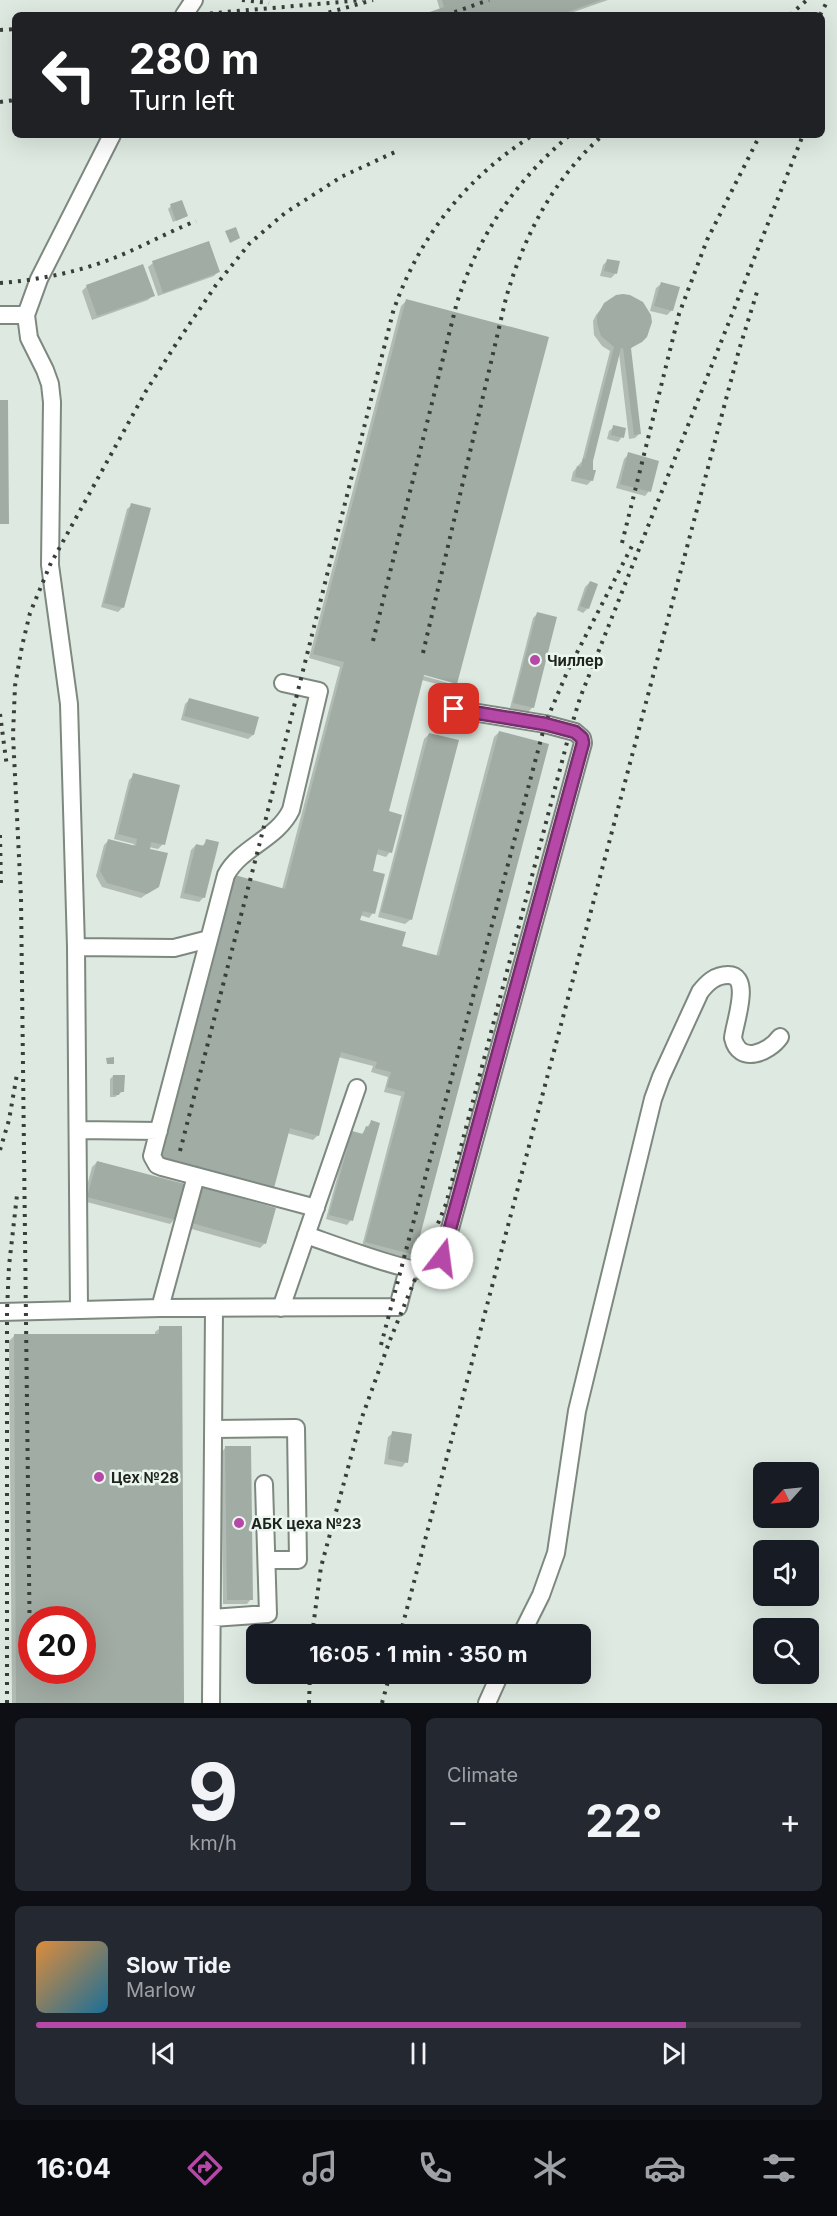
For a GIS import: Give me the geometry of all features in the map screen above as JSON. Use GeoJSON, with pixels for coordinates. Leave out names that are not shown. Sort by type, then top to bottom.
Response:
{"type":"FeatureCollection","features":[{"type":"Feature","properties":{"kind":"street"},"geometry":{"type":"LineString","coordinates":[[79,1309],[76,947],[69,704],[50,565],[52,402],[47,377],[29,338],[26,315],[39,279],[110,138]]}},
{"type":"Feature","properties":{"kind":"street"},"geometry":{"type":"LineString","coordinates":[[0,315],[26,315]]}},
{"type":"Feature","properties":{"kind":"street"},"geometry":{"type":"LineString","coordinates":[[283,682],[319,691],[291,810],[281,825],[238,858],[229,869],[152,1156],[154,1161],[162,1167],[316,1208]]}},
{"type":"Feature","properties":{"kind":"street"},"geometry":{"type":"LineString","coordinates":[[306,1235],[408,1269],[431,1270],[436,1268],[442,1258],[583,743],[582,738],[575,732],[545,724],[454,709]]}},
{"type":"Feature","properties":{"kind":"street"},"geometry":{"type":"LineString","coordinates":[[76,947],[174,948],[209,939]]}},
{"type":"Feature","properties":{"kind":"street"},"geometry":{"type":"LineString","coordinates":[[526,1624],[541,1595],[556,1553],[577,1411],[653,1099],[661,1077],[700,992],[708,981],[718,977],[734,976],[739,981],[742,990],[733,1038],[735,1045],[741,1051],[759,1054],[774,1046],[780,1037]]}},
{"type":"Feature","properties":{"kind":"street"},"geometry":{"type":"LineString","coordinates":[[281,1308],[357,1088]]}},
{"type":"Feature","properties":{"kind":"street"},"geometry":{"type":"LineString","coordinates":[[78,1130],[159,1131]]}},
{"type":"Feature","properties":{"kind":"street"},"geometry":{"type":"LineString","coordinates":[[160,1308],[196,1176]]}},
{"type":"Feature","properties":{"kind":"street"},"geometry":{"type":"LineString","coordinates":[[0,1312],[79,1309],[398,1307],[408,1269]]}},
{"type":"Feature","properties":{"kind":"street"},"geometry":{"type":"LineString","coordinates":[[211,1703],[214,1309]]}},
{"type":"Feature","properties":{"kind":"street"},"geometry":{"type":"LineString","coordinates":[[214,1429],[296,1428],[298,1560],[267,1560]]}},
{"type":"Feature","properties":{"kind":"street"},"geometry":{"type":"LineString","coordinates":[[212,1618],[268,1614],[264,1484]]}},
{"type":"Feature","properties":{"kind":"street"},"geometry":{"type":"LineString","coordinates":[[487,1703],[496,1684]]}},
{"type":"Feature","properties":{"kind":"building"},"geometry":{"type":"Polygon","coordinates":[[[442,0],[601,0],[567,12],[430,12],[444,7],[442,0]]]}},
{"type":"Feature","properties":{"kind":"building"},"geometry":{"type":"Polygon","coordinates":[[[182,200],[188,216],[176,221],[170,204],[182,200]]]}},
{"type":"Feature","properties":{"kind":"building"},"geometry":{"type":"Polygon","coordinates":[[[236,227],[240,238],[230,243],[225,231],[236,227]]]}},
{"type":"Feature","properties":{"kind":"building"},"geometry":{"type":"Polygon","coordinates":[[[209,241],[220,272],[163,293],[152,261],[209,241]]]}},
{"type":"Feature","properties":{"kind":"building"},"geometry":{"type":"Polygon","coordinates":[[[607,259],[620,261],[617,274],[604,271],[607,259]]]}},
{"type":"Feature","properties":{"kind":"building"},"geometry":{"type":"Polygon","coordinates":[[[143,264],[155,296],[97,316],[86,285],[143,264]]]}},
{"type":"Feature","properties":{"kind":"building"},"geometry":{"type":"Polygon","coordinates":[[[661,282],[680,287],[673,311],[654,306],[661,282]]]}},
{"type":"Feature","properties":{"kind":"building"},"geometry":{"type":"Polygon","coordinates":[[[623,294],[643,302],[651,315],[652,322],[647,337],[631,348],[641,434],[634,435],[623,348],[621,348],[593,461],[593,470],[596,470],[593,481],[575,477],[577,466],[581,467],[583,458],[585,459],[614,347],[601,336],[597,316],[604,303],[616,295],[623,294]]]}},
{"type":"Feature","properties":{"kind":"building"},"geometry":{"type":"Polygon","coordinates":[[[406,299],[549,337],[457,684],[424,675],[389,811],[402,815],[392,853],[378,849],[373,871],[385,874],[375,914],[363,911],[360,920],[406,932],[402,946],[439,956],[499,731],[549,744],[415,1255],[365,1242],[405,1092],[387,1087],[391,1072],[375,1068],[377,1062],[341,1052],[319,1136],[290,1128],[274,1188],[161,1158],[235,875],[285,889],[344,662],[313,654],[406,299]]]}},
{"type":"Feature","properties":{"kind":"building"},"geometry":{"type":"Polygon","coordinates":[[[0,400],[8,400],[9,524],[0,524],[0,400]]]}},
{"type":"Feature","properties":{"kind":"building"},"geometry":{"type":"Polygon","coordinates":[[[613,425],[626,428],[624,438],[611,435],[613,425]]]}},
{"type":"Feature","properties":{"kind":"building"},"geometry":{"type":"Polygon","coordinates":[[[628,452],[659,461],[651,492],[620,484],[628,452]]]}},
{"type":"Feature","properties":{"kind":"building"},"geometry":{"type":"Polygon","coordinates":[[[131,503],[151,508],[124,608],[104,603],[131,503]]]}},
{"type":"Feature","properties":{"kind":"building"},"geometry":{"type":"Polygon","coordinates":[[[590,581],[598,584],[589,609],[580,606],[590,581]]]}},
{"type":"Feature","properties":{"kind":"building","name":"Чиллер"},"geometry":{"type":"Polygon","coordinates":[[[537,612],[557,617],[534,708],[513,703],[537,612]]]}},
{"type":"Feature","properties":{"kind":"building"},"geometry":{"type":"Polygon","coordinates":[[[189,698],[259,717],[254,735],[184,716],[189,698]]]}},
{"type":"Feature","properties":{"kind":"building"},"geometry":{"type":"Polygon","coordinates":[[[429,733],[459,740],[412,920],[381,912],[429,733]]]}},
{"type":"Feature","properties":{"kind":"building"},"geometry":{"type":"Polygon","coordinates":[[[133,773],[180,785],[165,845],[151,842],[150,849],[168,853],[159,887],[147,894],[107,883],[100,871],[108,839],[136,846],[137,839],[118,834],[133,773]]]}},
{"type":"Feature","properties":{"kind":"building"},"geometry":{"type":"Polygon","coordinates":[[[206,839],[219,842],[205,898],[184,893],[196,844],[204,846],[206,839]]]}},
{"type":"Feature","properties":{"kind":"building"},"geometry":{"type":"Polygon","coordinates":[[[114,1057],[114,1064],[107,1064],[106,1058],[114,1057]]]}},
{"type":"Feature","properties":{"kind":"building"},"geometry":{"type":"Polygon","coordinates":[[[113,1075],[125,1075],[124,1092],[120,1092],[119,1095],[113,1095],[113,1075]]]}},
{"type":"Feature","properties":{"kind":"building"},"geometry":{"type":"Polygon","coordinates":[[[371,1120],[380,1123],[353,1221],[329,1215],[352,1131],[363,1134],[371,1120]]]}},
{"type":"Feature","properties":{"kind":"building"},"geometry":{"type":"Polygon","coordinates":[[[97,1161],[185,1184],[176,1220],[87,1197],[97,1161]]]}},
{"type":"Feature","properties":{"kind":"building"},"geometry":{"type":"Polygon","coordinates":[[[202,1187],[276,1208],[266,1244],[192,1223],[202,1187]]]}},
{"type":"Feature","properties":{"kind":"building","name":"Цех №28"},"geometry":{"type":"Polygon","coordinates":[[[159,1326],[182,1326],[184,1703],[16,1703],[14,1334],[159,1334],[159,1326]]]}},
{"type":"Feature","properties":{"kind":"building"},"geometry":{"type":"Polygon","coordinates":[[[392,1431],[412,1434],[408,1463],[388,1459],[392,1431]]]}},
{"type":"Feature","properties":{"kind":"building","name":"АБК цеха №23"},"geometry":{"type":"Polygon","coordinates":[[[225,1446],[251,1446],[253,1600],[227,1600],[225,1446]]]}},
{"type":"Feature","properties":{"kind":"railway"},"geometry":{"type":"LineString","coordinates":[[242,0],[269,3]]}},
{"type":"Feature","properties":{"kind":"railway"},"geometry":{"type":"LineString","coordinates":[[226,12],[363,0]]}},
{"type":"Feature","properties":{"kind":"railway"},"geometry":{"type":"LineString","coordinates":[[331,12],[373,0]]}},
{"type":"Feature","properties":{"kind":"railway"},"geometry":{"type":"LineString","coordinates":[[455,12],[489,0]]}},
{"type":"Feature","properties":{"kind":"railway"},"geometry":{"type":"LineString","coordinates":[[793,12],[807,0]]}},
{"type":"Feature","properties":{"kind":"railway"},"geometry":{"type":"LineString","coordinates":[[822,12],[828,0]]}},
{"type":"Feature","properties":{"kind":"railway"},"geometry":{"type":"LineString","coordinates":[[0,30],[12,29]]}},
{"type":"Feature","properties":{"kind":"railway"},"geometry":{"type":"LineString","coordinates":[[0,102],[12,100]]}},
{"type":"Feature","properties":{"kind":"railway"},"geometry":{"type":"LineString","coordinates":[[180,1151],[393,312],[416,258],[448,211],[487,170],[529,138]]}},
{"type":"Feature","properties":{"kind":"railway"},"geometry":{"type":"LineString","coordinates":[[373,641],[456,306],[465,281],[475,257],[500,212],[532,171],[567,138]]}},
{"type":"Feature","properties":{"kind":"railway"},"geometry":{"type":"LineString","coordinates":[[423,653],[513,275],[542,210],[569,170],[600,138]]}},
{"type":"Feature","properties":{"kind":"railway"},"geometry":{"type":"LineString","coordinates":[[622,543],[679,314],[707,240],[758,138]]}},
{"type":"Feature","properties":{"kind":"railway"},"geometry":{"type":"LineString","coordinates":[[313,1624],[321,1567],[361,1420],[390,1340],[446,1204],[580,698],[802,138]]}},
{"type":"Feature","properties":{"kind":"railway"},"geometry":{"type":"LineString","coordinates":[[29,1606],[21,898],[13,735],[15,686],[30,613],[50,565],[146,391],[216,285],[250,243],[285,213],[341,177],[395,152]]}},
{"type":"Feature","properties":{"kind":"railway"},"geometry":{"type":"LineString","coordinates":[[0,283],[29,280],[100,263],[196,221]]}},
{"type":"Feature","properties":{"kind":"railway"},"geometry":{"type":"LineString","coordinates":[[403,1624],[739,350],[757,292]]}},
{"type":"Feature","properties":{"kind":"railway"},"geometry":{"type":"LineString","coordinates":[[381,1345],[545,724],[568,670],[632,546]]}},
{"type":"Feature","properties":{"kind":"railway"},"geometry":{"type":"LineString","coordinates":[[0,714],[7,767]]}},
{"type":"Feature","properties":{"kind":"railway"},"geometry":{"type":"LineString","coordinates":[[0,835],[1,885]]}},
{"type":"Feature","properties":{"kind":"railway"},"geometry":{"type":"LineString","coordinates":[[0,1150],[9,1120],[17,1074]]}},
{"type":"Feature","properties":{"kind":"railway"},"geometry":{"type":"LineString","coordinates":[[7,1703],[7,1310],[9,1266],[17,1195]]}},
{"type":"Feature","properties":{"kind":"railway"},"geometry":{"type":"LineString","coordinates":[[309,1703],[310,1684]]}},
{"type":"Feature","properties":{"kind":"railway"},"geometry":{"type":"LineString","coordinates":[[382,1703],[387,1684]]}},
{"type":"Feature","properties":{"kind":"place","name":"Чиллер"},"geometry":{"type":"Point","coordinates":[535,660]}},
{"type":"Feature","properties":{"kind":"place","name":"Цех №28"},"geometry":{"type":"Point","coordinates":[99,1477]}},
{"type":"Feature","properties":{"kind":"place","name":"АБК цеха №23"},"geometry":{"type":"Point","coordinates":[239,1523]}},
{"type":"Feature","properties":{"kind":"route"},"geometry":{"type":"LineString","coordinates":[[442,1258],[583,743],[582,738],[575,732],[545,724],[454,709]]}}]}
